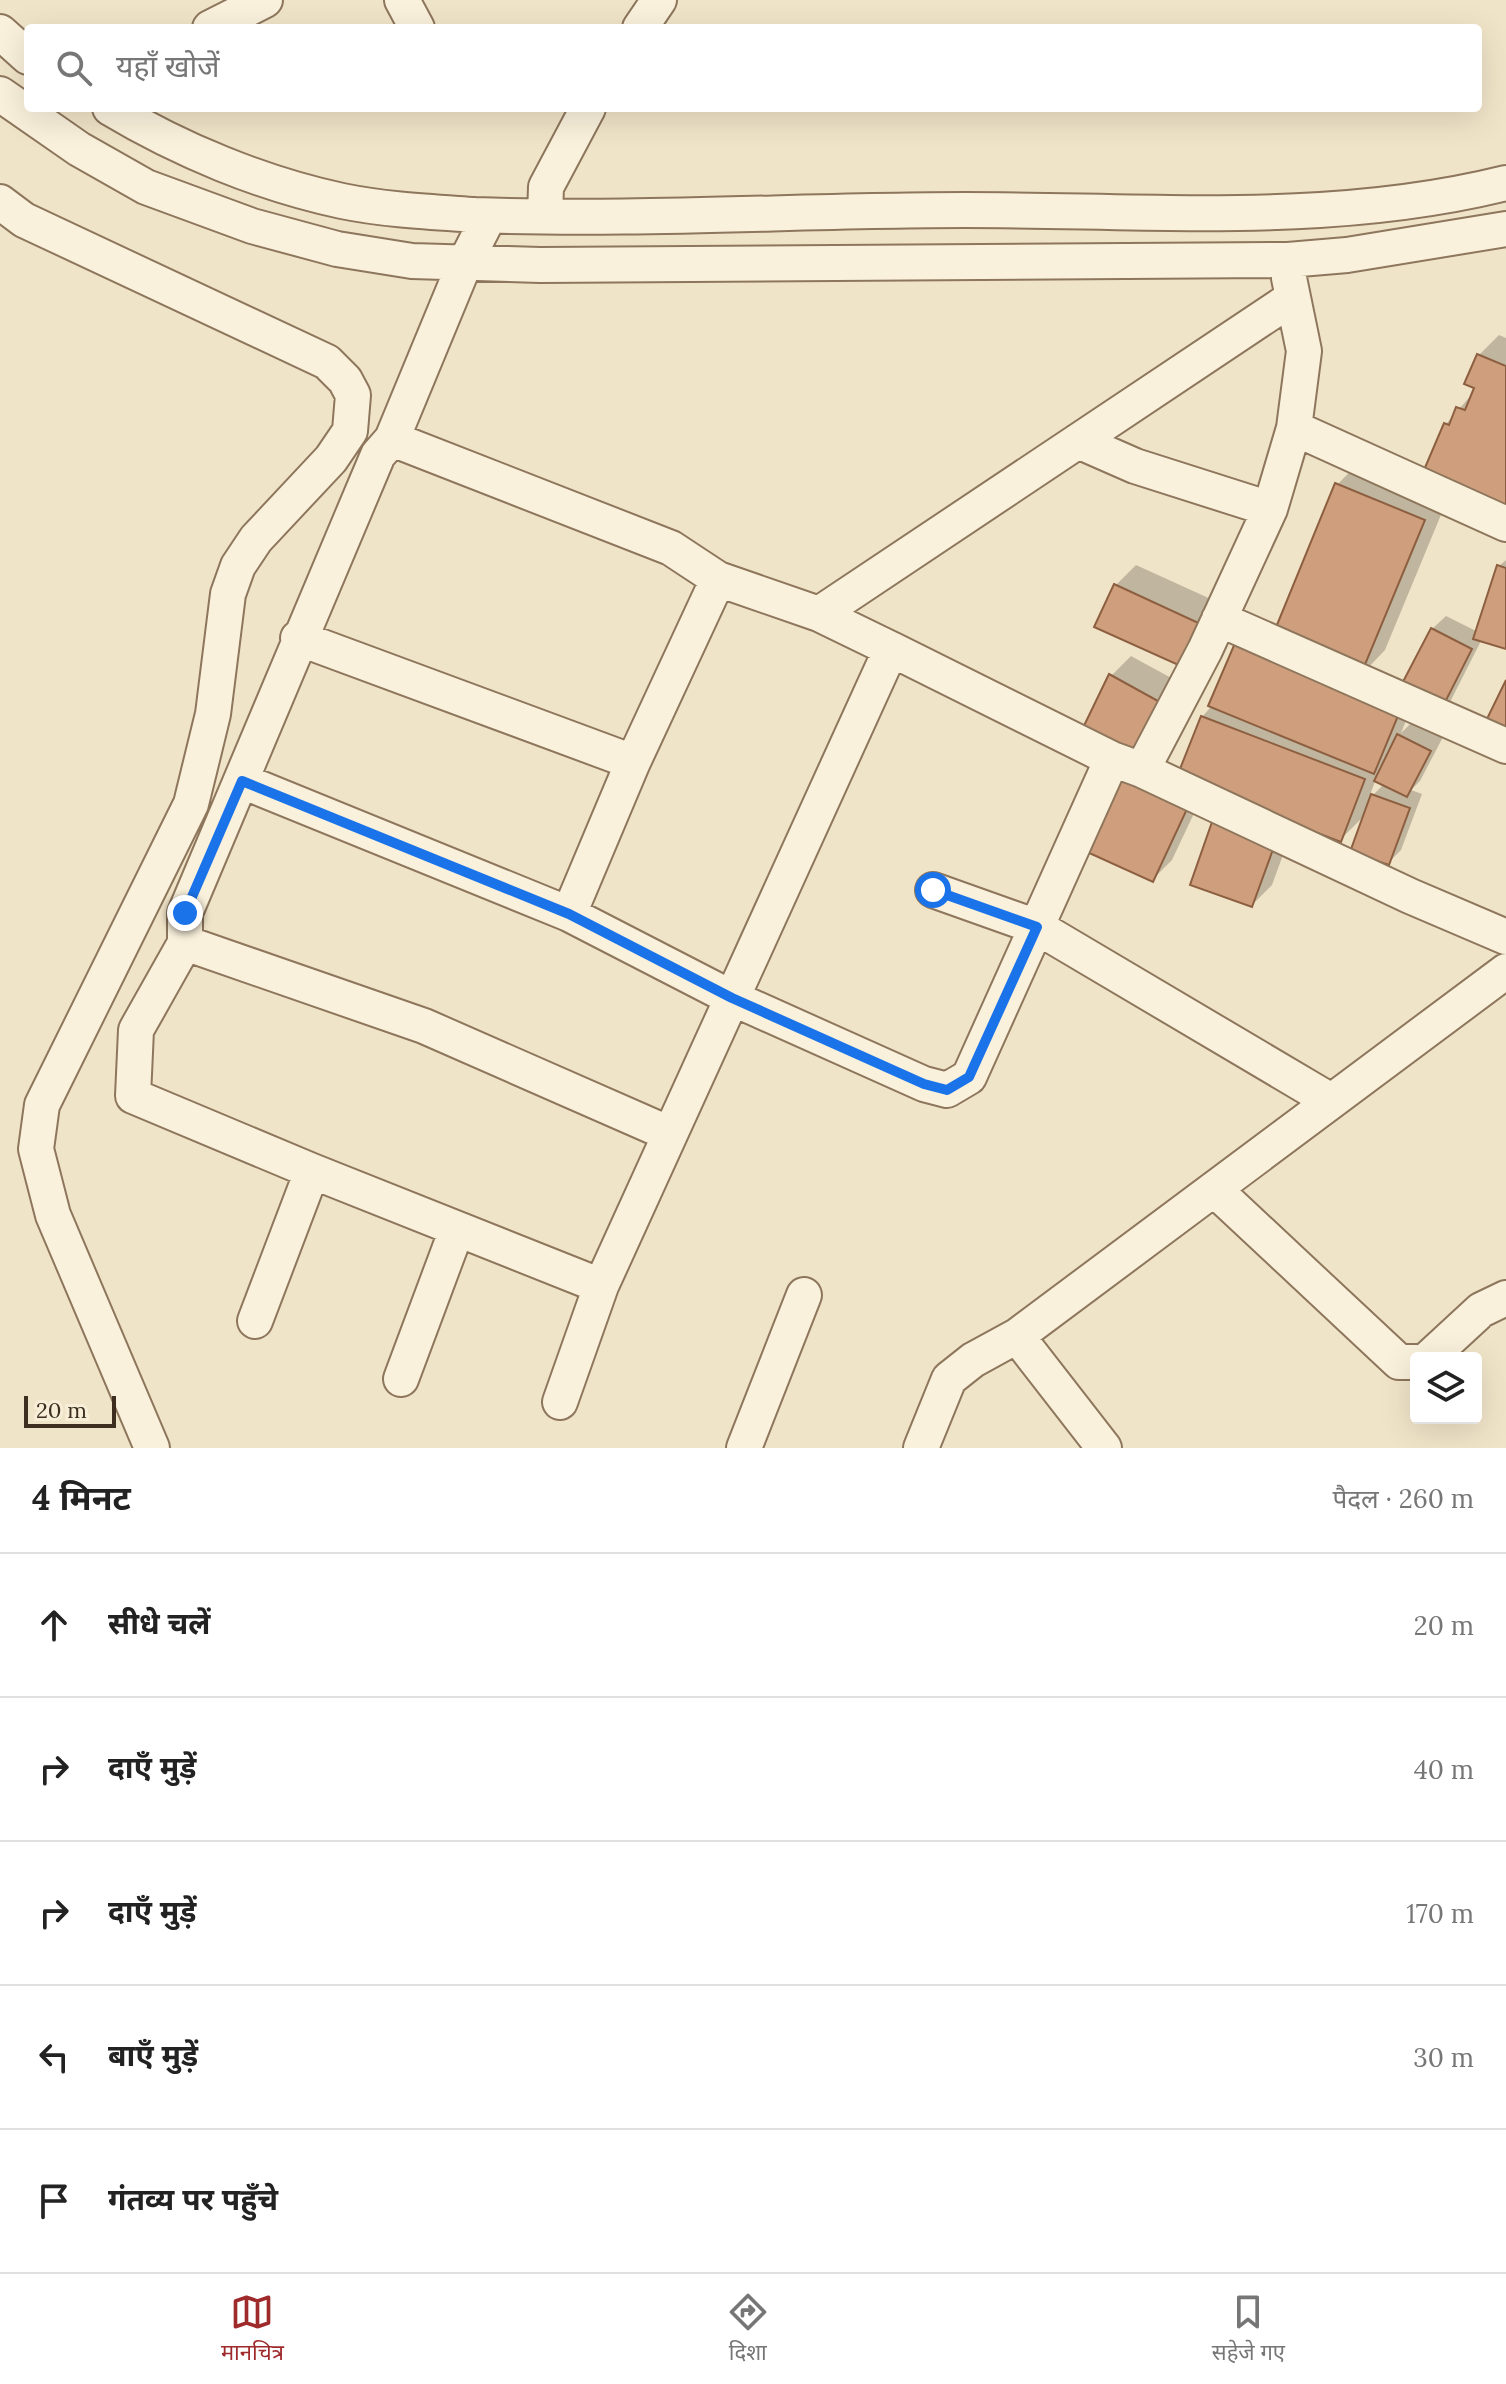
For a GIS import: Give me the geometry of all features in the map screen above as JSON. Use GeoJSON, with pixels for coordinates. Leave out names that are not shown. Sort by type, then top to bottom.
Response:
{"type":"FeatureCollection","features":[{"type":"Feature","properties":{"kind":"street"},"geometry":{"type":"LineString","coordinates":[[218,24],[265,0]]}},
{"type":"Feature","properties":{"kind":"street"},"geometry":{"type":"LineString","coordinates":[[402,0],[415,24]]}},
{"type":"Feature","properties":{"kind":"street"},"geometry":{"type":"LineString","coordinates":[[643,24],[659,0]]}},
{"type":"Feature","properties":{"kind":"street"},"geometry":{"type":"LineString","coordinates":[[0,32],[24,53]]}},
{"type":"Feature","properties":{"kind":"street"},"geometry":{"type":"LineString","coordinates":[[0,94],[24,111]]}},
{"type":"Feature","properties":{"kind":"street"},"geometry":{"type":"LineString","coordinates":[[26,112],[79,149],[146,187],[252,226],[337,249],[464,265],[1288,260],[1424,244],[1506,229]]}},
{"type":"Feature","properties":{"kind":"street"},"geometry":{"type":"LineString","coordinates":[[118,112],[189,149],[340,200],[400,210],[489,216],[964,210],[1148,214],[1287,212],[1361,208],[1438,198],[1506,183]]}},
{"type":"Feature","properties":{"kind":"street"},"geometry":{"type":"LineString","coordinates":[[545,216],[546,187],[586,112]]}},
{"type":"Feature","properties":{"kind":"street"},"geometry":{"type":"LineString","coordinates":[[0,202],[24,220],[327,362],[345,380],[353,395],[354,413],[344,440],[331,459],[256,539],[238,566],[228,594],[213,714],[191,804],[42,1105],[36,1129],[36,1149],[53,1215],[152,1448]]}},
{"type":"Feature","properties":{"kind":"street"},"geometry":{"type":"LineString","coordinates":[[242,781],[569,914],[732,998],[924,1084],[947,1090],[969,1077],[1037,927],[1127,765],[1219,619],[1270,509],[1294,428],[1304,351],[1291,299],[1287,212]]}},
{"type":"Feature","properties":{"kind":"street"},"geometry":{"type":"LineString","coordinates":[[698,215],[699,264]]}},
{"type":"Feature","properties":{"kind":"street"},"geometry":{"type":"LineString","coordinates":[[489,216],[464,265],[392,439],[378,455],[298,638],[242,781],[185,913],[185,943],[136,1030],[133,1096],[601,1286]]}},
{"type":"Feature","properties":{"kind":"street"},"geometry":{"type":"LineString","coordinates":[[819,614],[1291,299]]}},
{"type":"Feature","properties":{"kind":"street"},"geometry":{"type":"LineString","coordinates":[[1294,428],[1506,524]]}},
{"type":"Feature","properties":{"kind":"street"},"geometry":{"type":"LineString","coordinates":[[392,439],[671,548],[718,579],[819,614],[1127,765],[1506,937]]}},
{"type":"Feature","properties":{"kind":"street"},"geometry":{"type":"LineString","coordinates":[[1078,441],[1135,466],[1270,509]]}},
{"type":"Feature","properties":{"kind":"street"},"geometry":{"type":"LineString","coordinates":[[569,914],[633,762],[718,579]]}},
{"type":"Feature","properties":{"kind":"street"},"geometry":{"type":"LineString","coordinates":[[1219,619],[1506,746]]}},
{"type":"Feature","properties":{"kind":"street"},"geometry":{"type":"LineString","coordinates":[[298,638],[633,762]]}},
{"type":"Feature","properties":{"kind":"street"},"geometry":{"type":"LineString","coordinates":[[560,1402],[601,1286],[891,649]]}},
{"type":"Feature","properties":{"kind":"street"},"geometry":{"type":"LineString","coordinates":[[933,890],[1037,927],[1331,1101]]}},
{"type":"Feature","properties":{"kind":"street"},"geometry":{"type":"LineString","coordinates":[[185,943],[424,1026],[670,1134]]}},
{"type":"Feature","properties":{"kind":"street"},"geometry":{"type":"LineString","coordinates":[[921,1448],[949,1379],[973,1360],[1017,1336],[1506,971]]}},
{"type":"Feature","properties":{"kind":"street"},"geometry":{"type":"LineString","coordinates":[[255,1321],[312,1171]]}},
{"type":"Feature","properties":{"kind":"street"},"geometry":{"type":"LineString","coordinates":[[1214,1189],[1399,1362],[1410,1362]]}},
{"type":"Feature","properties":{"kind":"street"},"geometry":{"type":"LineString","coordinates":[[401,1379],[457,1229]]}},
{"type":"Feature","properties":{"kind":"street"},"geometry":{"type":"LineString","coordinates":[[744,1448],[804,1295]]}},
{"type":"Feature","properties":{"kind":"street"},"geometry":{"type":"LineString","coordinates":[[1436,1352],[1481,1310],[1506,1298]]}},
{"type":"Feature","properties":{"kind":"street"},"geometry":{"type":"LineString","coordinates":[[1017,1336],[1104,1448]]}},
{"type":"Feature","properties":{"kind":"building"},"geometry":{"type":"Polygon","coordinates":[[[1477,354],[1506,366],[1506,511],[1421,477],[1444,423],[1449,425],[1456,407],[1465,410],[1474,388],[1464,384],[1477,354]]]}},
{"type":"Feature","properties":{"kind":"building"},"geometry":{"type":"Polygon","coordinates":[[[1335,483],[1425,520],[1359,679],[1270,642],[1335,483]]]}},
{"type":"Feature","properties":{"kind":"building"},"geometry":{"type":"Polygon","coordinates":[[[1497,565],[1506,568],[1506,649],[1473,639],[1497,565]]]}},
{"type":"Feature","properties":{"kind":"building"},"geometry":{"type":"Polygon","coordinates":[[[1114,584],[1205,626],[1185,668],[1094,627],[1114,584]]]}},
{"type":"Feature","properties":{"kind":"building"},"geometry":{"type":"Polygon","coordinates":[[[1431,628],[1472,649],[1437,718],[1395,697],[1431,628]]]}},
{"type":"Feature","properties":{"kind":"building"},"geometry":{"type":"Polygon","coordinates":[[[1235,643],[1400,711],[1374,774],[1208,706],[1235,643]]]}},
{"type":"Feature","properties":{"kind":"building"},"geometry":{"type":"Polygon","coordinates":[[[1109,674],[1167,706],[1140,765],[1079,736],[1109,674]]]}},
{"type":"Feature","properties":{"kind":"building"},"geometry":{"type":"Polygon","coordinates":[[[1506,680],[1506,738],[1483,727],[1506,680]]]}},
{"type":"Feature","properties":{"kind":"building"},"geometry":{"type":"Polygon","coordinates":[[[1201,716],[1365,779],[1341,842],[1176,779],[1201,716]]]}},
{"type":"Feature","properties":{"kind":"building"},"geometry":{"type":"Polygon","coordinates":[[[1397,734],[1431,751],[1407,797],[1374,781],[1397,734]]]}},
{"type":"Feature","properties":{"kind":"building"},"geometry":{"type":"Polygon","coordinates":[[[1122,779],[1187,809],[1153,882],[1087,852],[1122,779]]]}},
{"type":"Feature","properties":{"kind":"building"},"geometry":{"type":"Polygon","coordinates":[[[1371,794],[1410,808],[1389,865],[1350,852],[1371,794]]]}},
{"type":"Feature","properties":{"kind":"building"},"geometry":{"type":"Polygon","coordinates":[[[1212,822],[1275,844],[1252,907],[1190,885],[1212,822]]]}},
{"type":"Feature","properties":{"kind":"route"},"geometry":{"type":"LineString","coordinates":[[185,913],[242,781],[569,914],[732,998],[924,1084],[947,1090],[969,1077],[1037,927],[933,890]]}}]}
